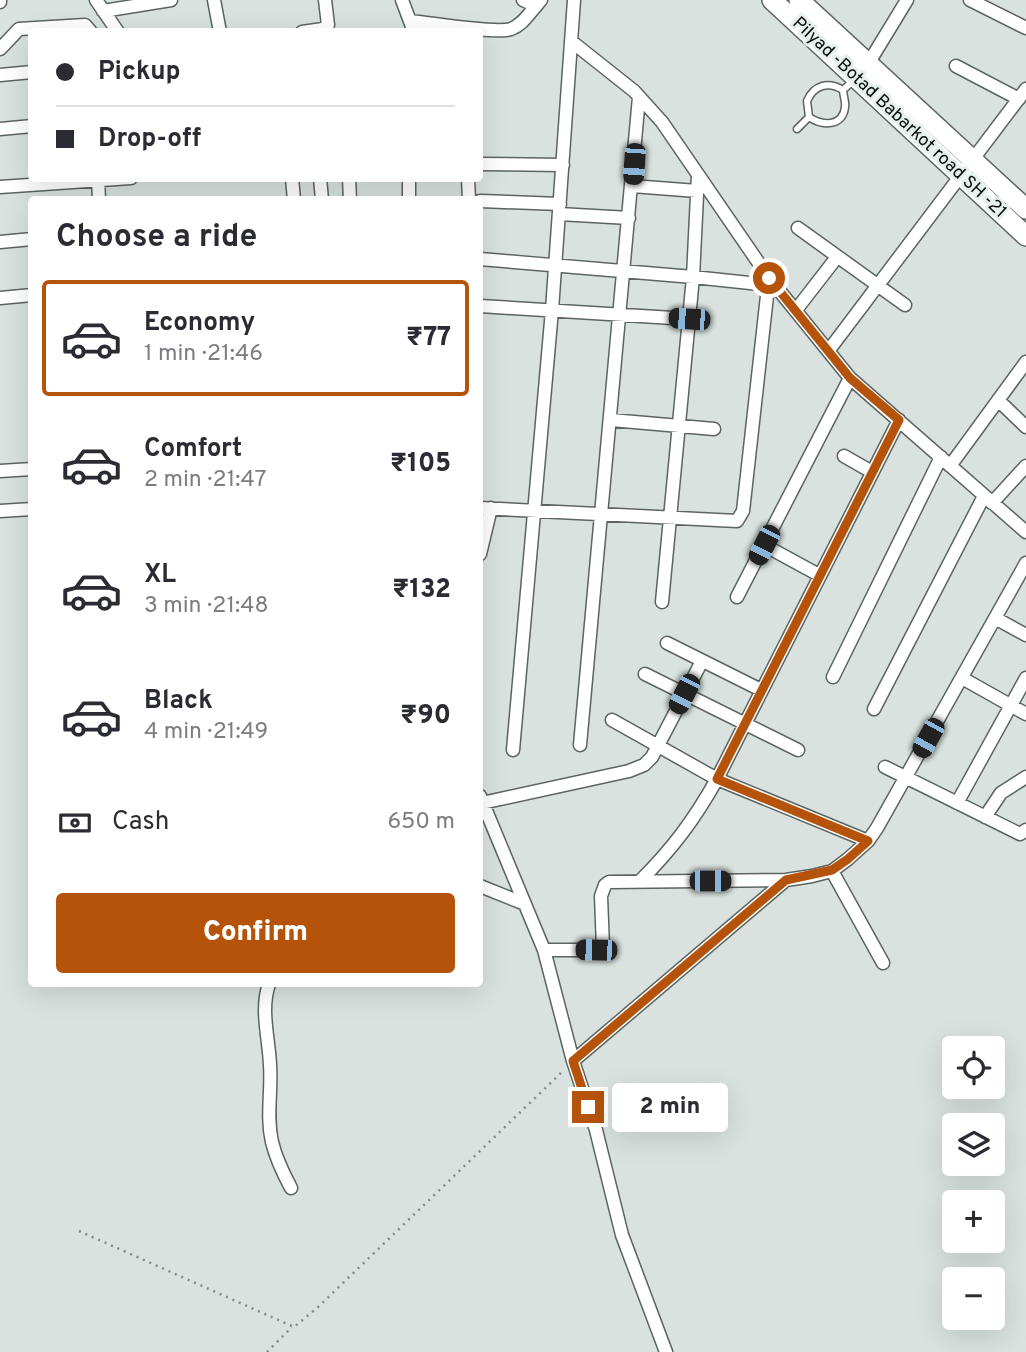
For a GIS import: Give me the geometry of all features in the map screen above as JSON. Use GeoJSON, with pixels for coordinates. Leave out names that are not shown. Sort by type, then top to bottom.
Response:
{"type":"FeatureCollection","features":[{"type":"Feature","properties":{"kind":"main road","name":"Pilyad -Botad Babarkot road SH -21"},"geometry":{"type":"LineString","coordinates":[[772,0],[855,77],[966,167],[1025,204]]}},
{"type":"Feature","properties":{"kind":"main road","name":"Pilyad -Botad Babarkot road SH -21"},"geometry":{"type":"LineString","coordinates":[[799,0],[855,77]]}},
{"type":"Feature","properties":{"kind":"main road","name":"Pilyad -Botad Babarkot road SH -21"},"geometry":{"type":"LineString","coordinates":[[966,167],[1026,236]]}},
{"type":"Feature","properties":{"kind":"street"},"geometry":{"type":"LineString","coordinates":[[115,28],[100,5],[172,0]]}},
{"type":"Feature","properties":{"kind":"street"},"geometry":{"type":"LineString","coordinates":[[214,0],[219,28]]}},
{"type":"Feature","properties":{"kind":"street"},"geometry":{"type":"LineString","coordinates":[[324,28],[328,25],[325,0]]}},
{"type":"Feature","properties":{"kind":"street"},"geometry":{"type":"LineString","coordinates":[[402,0],[412,28]]}},
{"type":"Feature","properties":{"kind":"street"},"geometry":{"type":"LineString","coordinates":[[483,30],[510,29],[521,24],[538,3],[523,0]]}},
{"type":"Feature","properties":{"kind":"street"},"geometry":{"type":"LineString","coordinates":[[513,750],[552,310],[574,0]]}},
{"type":"Feature","properties":{"kind":"street"},"geometry":{"type":"LineString","coordinates":[[855,77],[907,0]]}},
{"type":"Feature","properties":{"kind":"street"},"geometry":{"type":"LineString","coordinates":[[970,0],[1026,28]]}},
{"type":"Feature","properties":{"kind":"street"},"geometry":{"type":"LineString","coordinates":[[0,48],[13,33],[28,27],[85,24],[88,28]]}},
{"type":"Feature","properties":{"kind":"street"},"geometry":{"type":"LineString","coordinates":[[571,41],[639,97],[662,122],[768,282],[796,310],[850,378],[1026,532]]}},
{"type":"Feature","properties":{"kind":"street"},"geometry":{"type":"LineString","coordinates":[[829,350],[1022,94],[957,66]]}},
{"type":"Feature","properties":{"kind":"street"},"geometry":{"type":"LineString","coordinates":[[0,75],[28,72]]}},
{"type":"Feature","properties":{"kind":"street"},"geometry":{"type":"LineString","coordinates":[[580,745],[639,97]]}},
{"type":"Feature","properties":{"kind":"street"},"geometry":{"type":"LineString","coordinates":[[0,130],[28,126]]}},
{"type":"Feature","properties":{"kind":"street"},"geometry":{"type":"LineString","coordinates":[[483,164],[563,166]]}},
{"type":"Feature","properties":{"kind":"street"},"geometry":{"type":"LineString","coordinates":[[662,602],[689,319],[698,175]]}},
{"type":"Feature","properties":{"kind":"street"},"geometry":{"type":"LineString","coordinates":[[0,187],[70,182]]}},
{"type":"Feature","properties":{"kind":"street"},"geometry":{"type":"LineString","coordinates":[[632,186],[697,191]]}},
{"type":"Feature","properties":{"kind":"street"},"geometry":{"type":"LineString","coordinates":[[483,201],[629,218]]}},
{"type":"Feature","properties":{"kind":"street"},"geometry":{"type":"LineString","coordinates":[[798,228],[905,305]]}},
{"type":"Feature","properties":{"kind":"street"},"geometry":{"type":"LineString","coordinates":[[0,242],[28,239]]}},
{"type":"Feature","properties":{"kind":"street"},"geometry":{"type":"LineString","coordinates":[[796,310],[837,257]]}},
{"type":"Feature","properties":{"kind":"street"},"geometry":{"type":"LineString","coordinates":[[483,259],[768,282]]}},
{"type":"Feature","properties":{"kind":"street"},"geometry":{"type":"LineString","coordinates":[[483,526],[485,508],[732,523],[741,517],[768,282]]}},
{"type":"Feature","properties":{"kind":"street"},"geometry":{"type":"LineString","coordinates":[[0,298],[28,295]]}},
{"type":"Feature","properties":{"kind":"street"},"geometry":{"type":"LineString","coordinates":[[483,306],[689,319]]}},
{"type":"Feature","properties":{"kind":"street"},"geometry":{"type":"LineString","coordinates":[[833,677],[946,462],[1026,362]]}},
{"type":"Feature","properties":{"kind":"street"},"geometry":{"type":"LineString","coordinates":[[737,597],[850,378]]}},
{"type":"Feature","properties":{"kind":"street"},"geometry":{"type":"LineString","coordinates":[[998,400],[1026,427]]}},
{"type":"Feature","properties":{"kind":"street"},"geometry":{"type":"LineString","coordinates":[[611,420],[715,429]]}},
{"type":"Feature","properties":{"kind":"street"},"geometry":{"type":"LineString","coordinates":[[640,881],[671,850],[688,828],[717,779],[899,420]]}},
{"type":"Feature","properties":{"kind":"street"},"geometry":{"type":"LineString","coordinates":[[844,456],[872,472]]}},
{"type":"Feature","properties":{"kind":"street"},"geometry":{"type":"LineString","coordinates":[[874,709],[988,499],[1026,466]]}},
{"type":"Feature","properties":{"kind":"street"},"geometry":{"type":"LineString","coordinates":[[0,471],[28,469]]}},
{"type":"Feature","properties":{"kind":"street"},"geometry":{"type":"LineString","coordinates":[[0,511],[28,509]]}},
{"type":"Feature","properties":{"kind":"street"},"geometry":{"type":"LineString","coordinates":[[764,545],[820,575]]}},
{"type":"Feature","properties":{"kind":"street"},"geometry":{"type":"LineString","coordinates":[[544,950],[604,948],[601,896],[604,885],[615,881],[786,880],[832,870],[848,859],[868,841],[906,778],[1026,563]]}},
{"type":"Feature","properties":{"kind":"street"},"geometry":{"type":"LineString","coordinates":[[995,618],[1026,635]]}},
{"type":"Feature","properties":{"kind":"street"},"geometry":{"type":"LineString","coordinates":[[667,643],[761,690]]}},
{"type":"Feature","properties":{"kind":"street"},"geometry":{"type":"LineString","coordinates":[[483,799],[629,771],[644,765],[658,746],[702,661]]}},
{"type":"Feature","properties":{"kind":"street"},"geometry":{"type":"LineString","coordinates":[[645,674],[798,750]]}},
{"type":"Feature","properties":{"kind":"street"},"geometry":{"type":"LineString","coordinates":[[962,678],[1026,714]]}},
{"type":"Feature","properties":{"kind":"street"},"geometry":{"type":"LineString","coordinates":[[957,803],[1026,678]]}},
{"type":"Feature","properties":{"kind":"street"},"geometry":{"type":"LineString","coordinates":[[612,720],[717,779],[868,841]]}},
{"type":"Feature","properties":{"kind":"street"},"geometry":{"type":"LineString","coordinates":[[885,767],[1020,834],[1026,830]]}},
{"type":"Feature","properties":{"kind":"street"},"geometry":{"type":"LineString","coordinates":[[985,817],[1001,793],[1026,777]]}},
{"type":"Feature","properties":{"kind":"street"},"geometry":{"type":"LineString","coordinates":[[483,804],[544,950],[573,1061],[596,1130],[622,1235],[666,1352]]}},
{"type":"Feature","properties":{"kind":"street"},"geometry":{"type":"LineString","coordinates":[[832,870],[883,962]]}},
{"type":"Feature","properties":{"kind":"street"},"geometry":{"type":"LineString","coordinates":[[573,1061],[786,880]]}},
{"type":"Feature","properties":{"kind":"street"},"geometry":{"type":"LineString","coordinates":[[483,887],[525,904]]}},
{"type":"Feature","properties":{"kind":"street"},"geometry":{"type":"LineString","coordinates":[[268,987],[265,1015],[270,1066],[268,1113],[272,1142],[280,1169],[291,1188]]}},
{"type":"Feature","properties":{"kind":"lane"},"geometry":{"type":"LineString","coordinates":[[809,117],[807,101],[815,89],[855,77]]}},
{"type":"Feature","properties":{"kind":"lane"},"geometry":{"type":"LineString","coordinates":[[809,117],[826,124],[835,122],[842,116],[855,77]]}},
{"type":"Feature","properties":{"kind":"lane"},"geometry":{"type":"LineString","coordinates":[[797,129],[809,117]]}},
{"type":"Feature","properties":{"kind":"path"},"geometry":{"type":"LineString","coordinates":[[267,1352],[292,1327],[316,1309],[573,1061]]}},
{"type":"Feature","properties":{"kind":"path"},"geometry":{"type":"LineString","coordinates":[[79,1231],[292,1327]]}},
{"type":"Feature","properties":{"kind":"route"},"geometry":{"type":"LineString","coordinates":[[588,1107],[573,1061],[786,880],[832,870],[868,841],[717,779],[899,420],[850,378],[769,278]]}}]}
